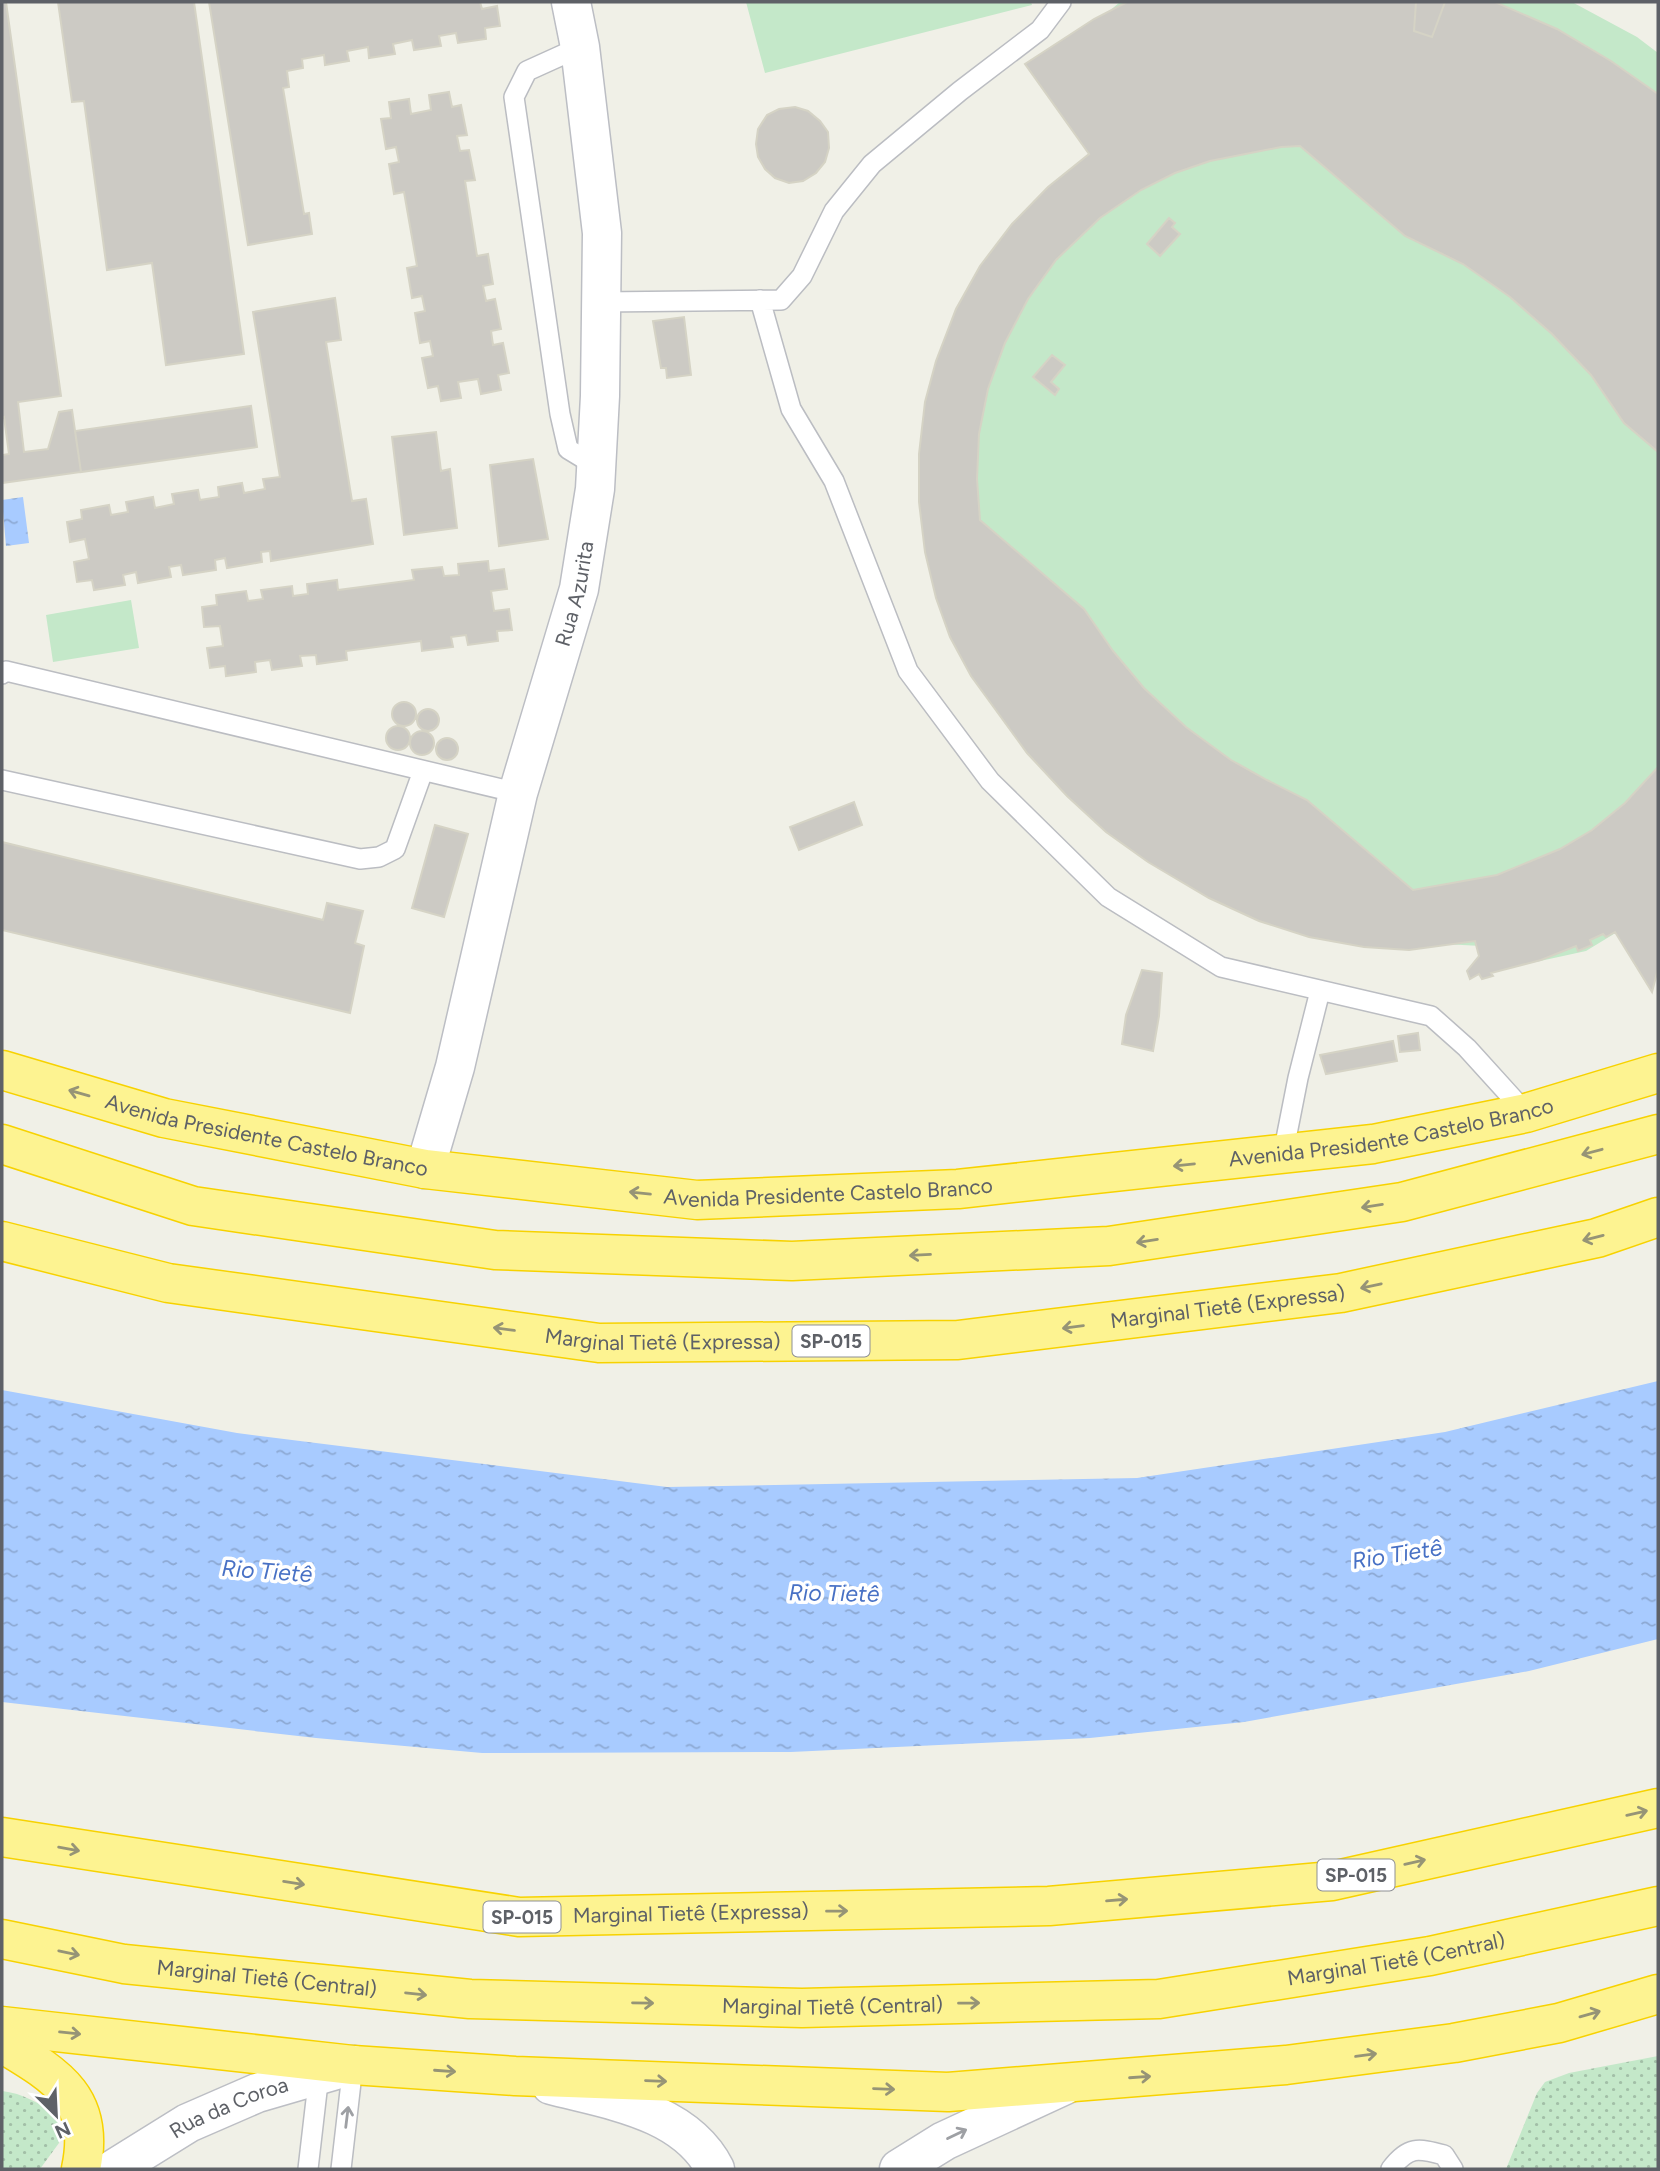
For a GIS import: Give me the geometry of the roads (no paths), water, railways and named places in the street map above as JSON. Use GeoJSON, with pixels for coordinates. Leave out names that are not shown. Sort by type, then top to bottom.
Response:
{"type":"FeatureCollection","features":[{"type":"Feature","properties":{"kind":"highway","name":"Avenida Presidente Castelo Branco"},"geometry":{"type":"LineString","coordinates":[[2,1070],[164,1118],[425,1169],[698,1199],[958,1189],[1373,1144],[1525,1113],[1658,1073]]}},
{"type":"Feature","properties":{"kind":"highway"},"geometry":{"type":"LineString","coordinates":[[2,1144],[193,1206],[495,1250],[792,1261],[1109,1246],[1402,1202],[1658,1135]]}},
{"type":"Feature","properties":{"kind":"highway","name":"Marginal Tietê (Expressa)"},"geometry":{"type":"LineString","coordinates":[[2,1241],[168,1283],[599,1343],[958,1340],[1341,1293],[1597,1238],[1658,1217]]}},
{"type":"Feature","properties":{"kind":"highway","name":"Marginal Tietê (Expressa)"},"geometry":{"type":"LineString","coordinates":[[2,1838],[519,1917],[1049,1906],[1332,1881],[1658,1808]]}},
{"type":"Feature","properties":{"kind":"highway","name":"Marginal Tietê (Central)"},"geometry":{"type":"LineString","coordinates":[[2,1939],[124,1964],[470,1999],[802,2008],[1159,1999],[1430,1956],[1658,1906]]}},
{"type":"Feature","properties":{"kind":"highway"},"geometry":{"type":"LineString","coordinates":[[2,2026],[336,2070],[947,2092],[1286,2066],[1454,2043],[1559,2023],[1658,1994]]}},
{"type":"Feature","properties":{"kind":"highway"},"geometry":{"type":"LineString","coordinates":[[2,2043],[51,2076],[76,2103],[85,2127],[86,2141],[81,2169]]}},
{"type":"Feature","properties":{"kind":"street","name":"Rua Azurita"},"geometry":{"type":"LineString","coordinates":[[425,1169],[455,1067],[518,793],[579,589],[595,489],[602,233],[580,47],[571,2]]}},
{"type":"Feature","properties":{"kind":"street","name":"Rua da Coroa"},"geometry":{"type":"LineString","coordinates":[[114,2169],[188,2123],[257,2093],[336,2070]]}},
{"type":"Feature","properties":{"kind":"street"},"geometry":{"type":"LineString","coordinates":[[515,2076],[646,2110],[686,2134],[715,2169]]}},
{"type":"Feature","properties":{"kind":"street"},"geometry":{"type":"LineString","coordinates":[[898,2169],[944,2141],[1072,2082]]}},
{"type":"Feature","properties":{"kind":"lane"},"geometry":{"type":"LineString","coordinates":[[601,302],[781,300],[802,276],[834,211],[872,164],[960,91],[1040,30],[1061,2]]}},
{"type":"Feature","properties":{"kind":"lane"},"geometry":{"type":"LineString","coordinates":[[580,47],[527,71],[514,97],[560,414],[568,449],[596,466]]}},
{"type":"Feature","properties":{"kind":"lane"},"geometry":{"type":"LineString","coordinates":[[760,300],[791,409],[834,481],[908,671],[990,781],[1108,897],[1221,967],[1431,1016],[1467,1048],[1525,1113]]}},
{"type":"Feature","properties":{"kind":"lane"},"geometry":{"type":"LineString","coordinates":[[2,674],[6,671],[518,793]]}},
{"type":"Feature","properties":{"kind":"lane"},"geometry":{"type":"LineString","coordinates":[[2,780],[360,859],[379,857],[395,849],[423,771]]}},
{"type":"Feature","properties":{"kind":"lane"},"geometry":{"type":"LineString","coordinates":[[1283,1154],[1298,1078],[1320,991]]}},
{"type":"Feature","properties":{"kind":"lane"},"geometry":{"type":"LineString","coordinates":[[309,2169],[336,2070]]}},
{"type":"Feature","properties":{"kind":"lane"},"geometry":{"type":"LineString","coordinates":[[336,2070],[341,2169]]}},
{"type":"Feature","properties":{"kind":"lane"},"geometry":{"type":"LineString","coordinates":[[1391,2169],[1399,2157],[1420,2148],[1444,2155],[1452,2169]]}},
{"type":"Feature","properties":{"kind":"water"},"geometry":{"type":"Polygon","coordinates":[[[23,497],[29,543],[6,546],[2,500],[23,497]]]}},
{"type":"Feature","properties":{"kind":"water","name":"Rio Tietê"},"geometry":{"type":"Polygon","coordinates":[[[1658,1381],[1658,1639],[1529,1671],[1244,1722],[1090,1738],[791,1752],[482,1753],[316,1738],[2,1702],[2,1390],[237,1433],[667,1487],[1137,1478],[1445,1432],[1658,1381]]]}}]}
